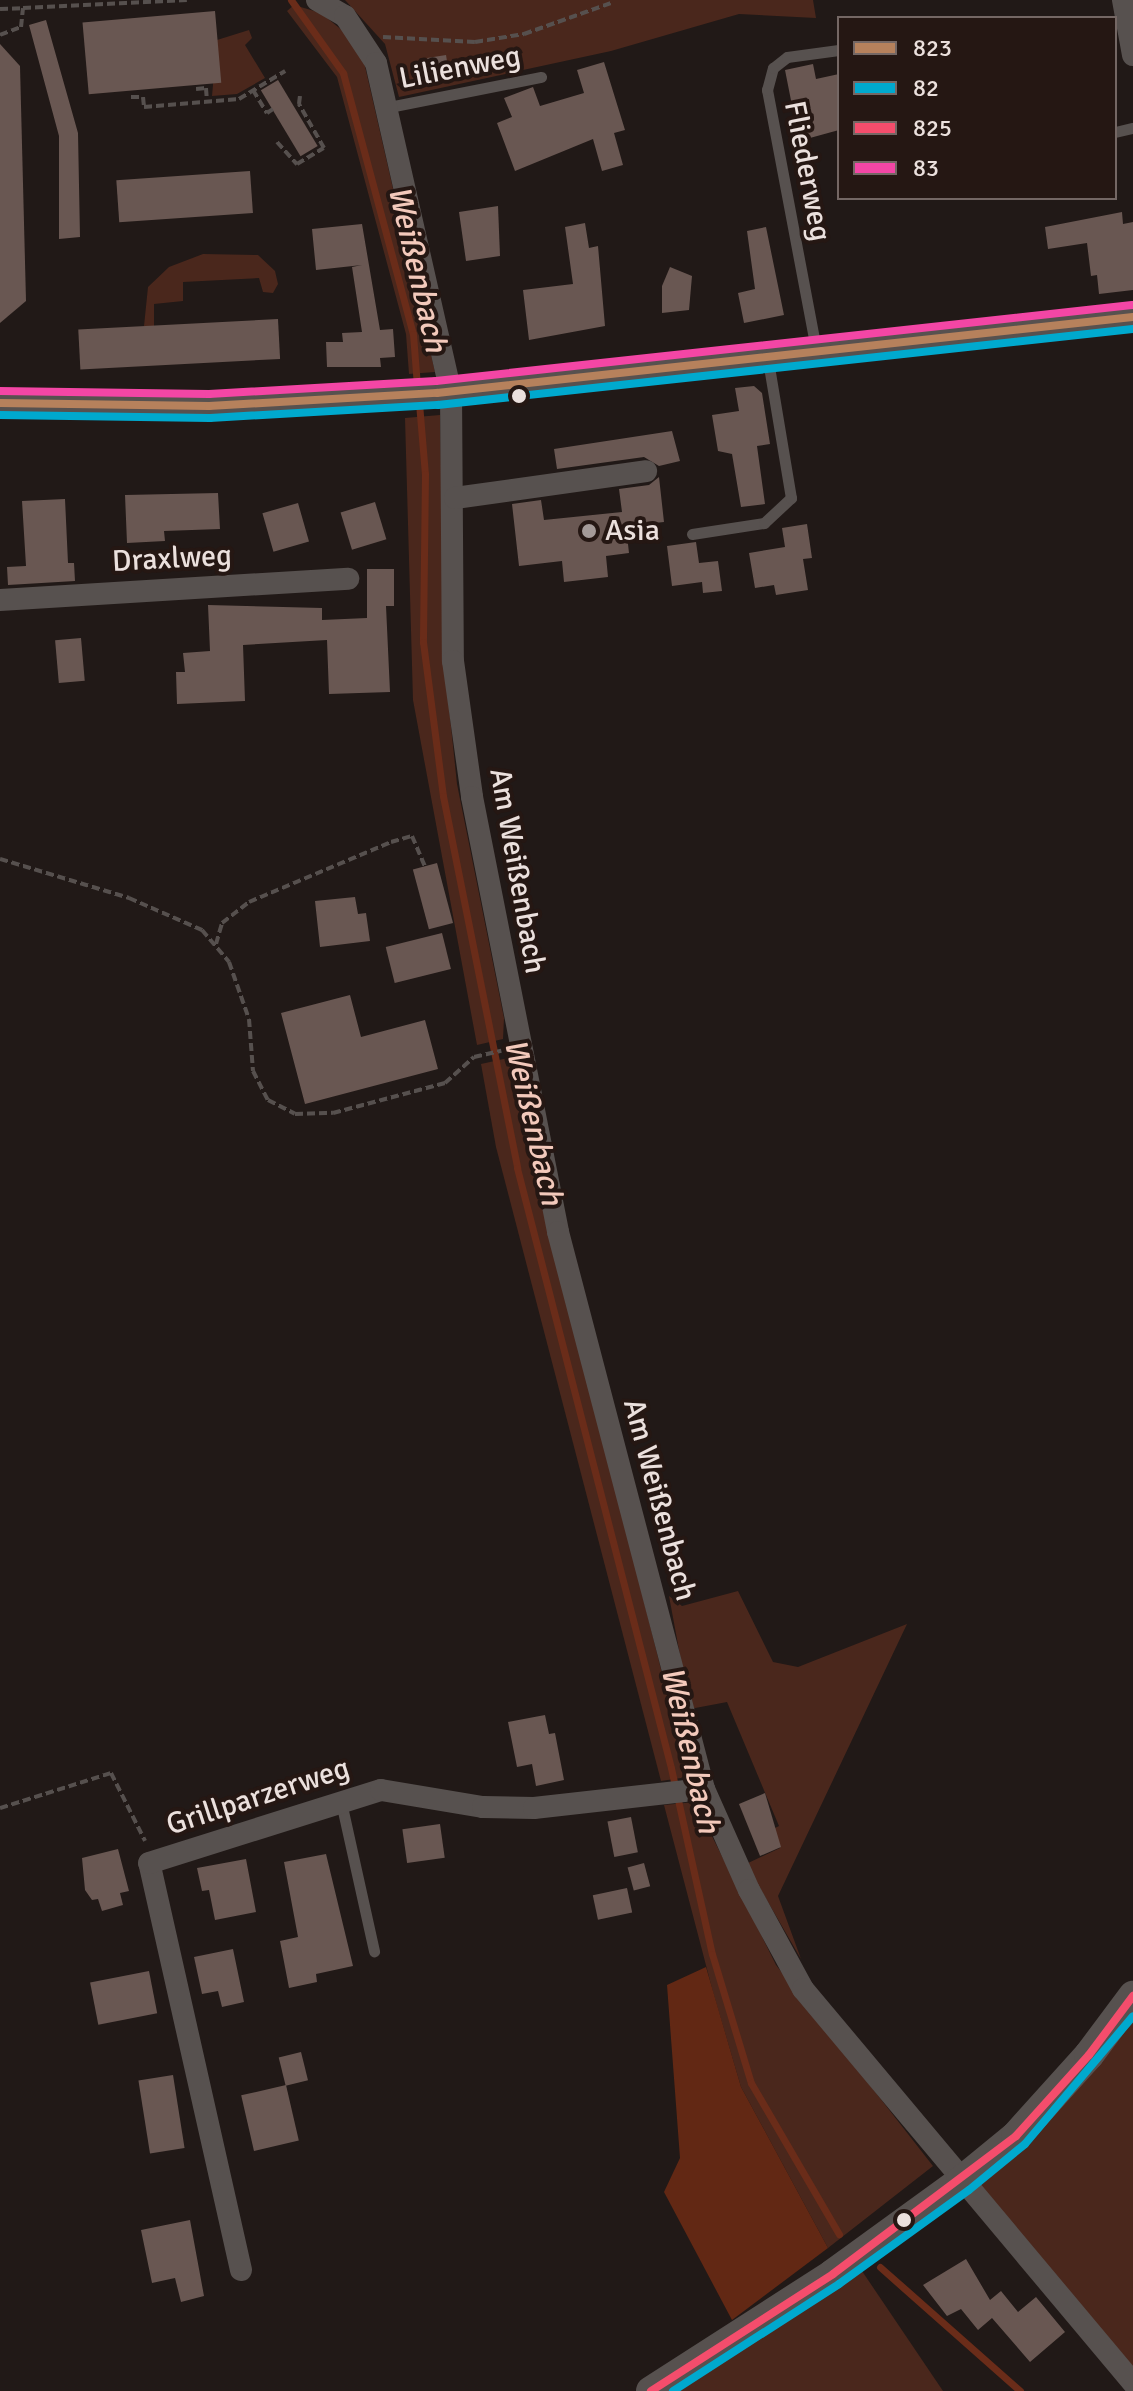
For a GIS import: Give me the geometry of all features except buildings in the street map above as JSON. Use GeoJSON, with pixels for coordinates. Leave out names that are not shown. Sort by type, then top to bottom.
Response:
{"type":"FeatureCollection","features":[{"type":"Feature","properties":{"kind":"main road"},"geometry":{"type":"LineString","coordinates":[[0,403],[209,406],[444,393],[1133,317]]}},
{"type":"Feature","properties":{"kind":"main road"},"geometry":{"type":"LineString","coordinates":[[651,2391],[833,2274],[961,2181],[1016,2136],[1089,2055],[1133,1996]]}},
{"type":"Feature","properties":{"kind":"street","name":"Am Weißenbach"},"geometry":{"type":"LineString","coordinates":[[317,0],[345,16],[360,37],[376,63],[389,107],[444,393],[455,498],[453,661],[518,1046],[558,1232],[700,1789],[749,1890],[803,1989],[1133,2383]]}},
{"type":"Feature","properties":{"kind":"street"},"geometry":{"type":"LineString","coordinates":[[1123,0],[1133,55]]}},
{"type":"Feature","properties":{"kind":"street"},"geometry":{"type":"LineString","coordinates":[[455,498],[646,471]]}},
{"type":"Feature","properties":{"kind":"street","name":"Draxlweg"},"geometry":{"type":"LineString","coordinates":[[0,600],[348,579]]}},
{"type":"Feature","properties":{"kind":"street","name":"Grillparzerweg"},"geometry":{"type":"LineString","coordinates":[[241,2270],[149,1863],[381,1790],[402,1790],[483,1807],[534,1808],[700,1789]]}},
{"type":"Feature","properties":{"kind":"lane","name":"Fliederweg"},"geometry":{"type":"LineString","coordinates":[[816,353],[767,90],[773,68],[787,57],[837,50]]}},
{"type":"Feature","properties":{"kind":"lane","name":"Lilienweg"},"geometry":{"type":"LineString","coordinates":[[389,107],[541,77]]}},
{"type":"Feature","properties":{"kind":"lane"},"geometry":{"type":"LineString","coordinates":[[692,534],[764,523],[791,498],[768,359]]}},
{"type":"Feature","properties":{"kind":"lane"},"geometry":{"type":"LineString","coordinates":[[340,1801],[374,1951]]}},
{"type":"Feature","properties":{"kind":"path"},"geometry":{"type":"LineString","coordinates":[[0,9],[187,0]]}},
{"type":"Feature","properties":{"kind":"path"},"geometry":{"type":"LineString","coordinates":[[360,37],[475,42],[524,34],[611,3]]}},
{"type":"Feature","properties":{"kind":"path"},"geometry":{"type":"LineString","coordinates":[[0,35],[21,27],[23,8]]}},
{"type":"Feature","properties":{"kind":"path"},"geometry":{"type":"LineString","coordinates":[[131,97],[143,97],[144,107],[239,99],[285,71]]}},
{"type":"Feature","properties":{"kind":"path"},"geometry":{"type":"LineString","coordinates":[[196,89],[206,88],[207,101]]}},
{"type":"Feature","properties":{"kind":"path"},"geometry":{"type":"LineString","coordinates":[[253,90],[267,113],[273,109]]}},
{"type":"Feature","properties":{"kind":"path"},"geometry":{"type":"LineString","coordinates":[[259,99],[265,96]]}},
{"type":"Feature","properties":{"kind":"path"},"geometry":{"type":"LineString","coordinates":[[277,142],[297,164],[324,148],[299,104],[300,96]]}},
{"type":"Feature","properties":{"kind":"path"},"geometry":{"type":"LineString","coordinates":[[216,944],[222,923],[249,902],[391,842],[412,836],[425,866]]}},
{"type":"Feature","properties":{"kind":"path"},"geometry":{"type":"LineString","coordinates":[[0,859],[129,898],[202,930],[229,962],[249,1019],[253,1071],[268,1100],[295,1114],[333,1113],[445,1083],[474,1057],[508,1049]]}},
{"type":"Feature","properties":{"kind":"path"},"geometry":{"type":"LineString","coordinates":[[0,1808],[111,1773],[145,1840],[149,1863]]}},
{"type":"Feature","properties":{"kind":"shaded area"},"geometry":{"type":"Polygon","coordinates":[[[345,0],[813,0],[816,18],[739,14],[611,51],[399,97],[385,44],[345,0]]]}},
{"type":"Feature","properties":{"kind":"shaded area"},"geometry":{"type":"Polygon","coordinates":[[[294,5],[321,13],[349,36],[364,62],[435,372],[409,374],[406,334],[337,77],[287,11],[294,5]]]}},
{"type":"Feature","properties":{"kind":"shaded area"},"geometry":{"type":"Polygon","coordinates":[[[249,30],[252,38],[245,45],[265,78],[237,94],[212,96],[217,40],[249,30]]]}},
{"type":"Feature","properties":{"kind":"shaded area"},"geometry":{"type":"Polygon","coordinates":[[[203,254],[258,255],[275,271],[278,284],[273,293],[263,292],[259,278],[183,282],[183,301],[154,304],[154,326],[144,326],[148,287],[169,267],[203,254]]]}},
{"type":"Feature","properties":{"kind":"shaded area"},"geometry":{"type":"Polygon","coordinates":[[[440,415],[445,669],[457,784],[504,1018],[503,1039],[477,1045],[413,700],[405,418],[440,415]]]}},
{"type":"Feature","properties":{"kind":"shaded area"},"geometry":{"type":"Polygon","coordinates":[[[508,1058],[687,1773],[681,1778],[661,1781],[496,1147],[481,1064],[508,1058]]]}},
{"type":"Feature","properties":{"kind":"shaded area"},"geometry":{"type":"Polygon","coordinates":[[[738,1591],[773,1662],[798,1667],[907,1624],[778,1896],[801,1959],[746,1864],[780,1848],[773,1829],[779,1826],[727,1702],[690,1709],[669,1596],[682,1606],[738,1591]]]}},
{"type":"Feature","properties":{"kind":"shaded area"},"geometry":{"type":"Polygon","coordinates":[[[695,1802],[776,1965],[933,2166],[828,2248],[741,2087],[664,1805],[695,1802]]]}},
{"type":"Feature","properties":{"kind":"shaded area"},"geometry":{"type":"Polygon","coordinates":[[[706,1967],[741,2087],[828,2248],[732,2320],[664,2192],[680,2158],[667,1985],[706,1967]]]}},
{"type":"Feature","properties":{"kind":"shaded area"},"geometry":{"type":"Polygon","coordinates":[[[1133,2006],[1133,2391],[966,2190],[1133,2006]]]}},
{"type":"Feature","properties":{"kind":"shaded area"},"geometry":{"type":"Polygon","coordinates":[[[862,2271],[943,2391],[678,2391],[862,2271]]]}},
{"type":"Feature","properties":{"kind":"waterway","name":"Weißenbach"},"geometry":{"type":"LineString","coordinates":[[291,0],[343,73],[413,334],[417,386]]}},
{"type":"Feature","properties":{"kind":"waterway","name":"Weißenbach"},"geometry":{"type":"LineString","coordinates":[[419,403],[425,474],[423,642],[443,796],[517,1168],[671,1768],[712,1954],[751,2083],[839,2234]]}},
{"type":"Feature","properties":{"kind":"waterway","name":"Weißenbach"},"geometry":{"type":"LineString","coordinates":[[880,2267],[1020,2391]]}},
{"type":"Feature","properties":{"kind":"transit line","name":"83"},"geometry":{"type":"LineString","coordinates":[[0,391],[209,394],[436,381],[1132,305]]}},
{"type":"Feature","properties":{"kind":"transit line","name":"823"},"geometry":{"type":"LineString","coordinates":[[0,403],[209,406],[437,393],[1133,317]]}},
{"type":"Feature","properties":{"kind":"transit line","name":"82"},"geometry":{"type":"LineString","coordinates":[[0,415],[210,418],[438,405],[1133,329]]}},
{"type":"Feature","properties":{"kind":"transit line","name":"825"},"geometry":{"type":"LineString","coordinates":[[651,2391],[833,2274],[1016,2136],[1089,2055],[1133,1996]]}},
{"type":"Feature","properties":{"kind":"transit line","name":"82"},"geometry":{"type":"LineString","coordinates":[[673,2391],[839,2284],[969,2190],[1025,2144],[1133,2016]]}},
{"type":"Feature","properties":{"kind":"place","name":"Asia"},"geometry":{"type":"Point","coordinates":[589,531]}}]}
